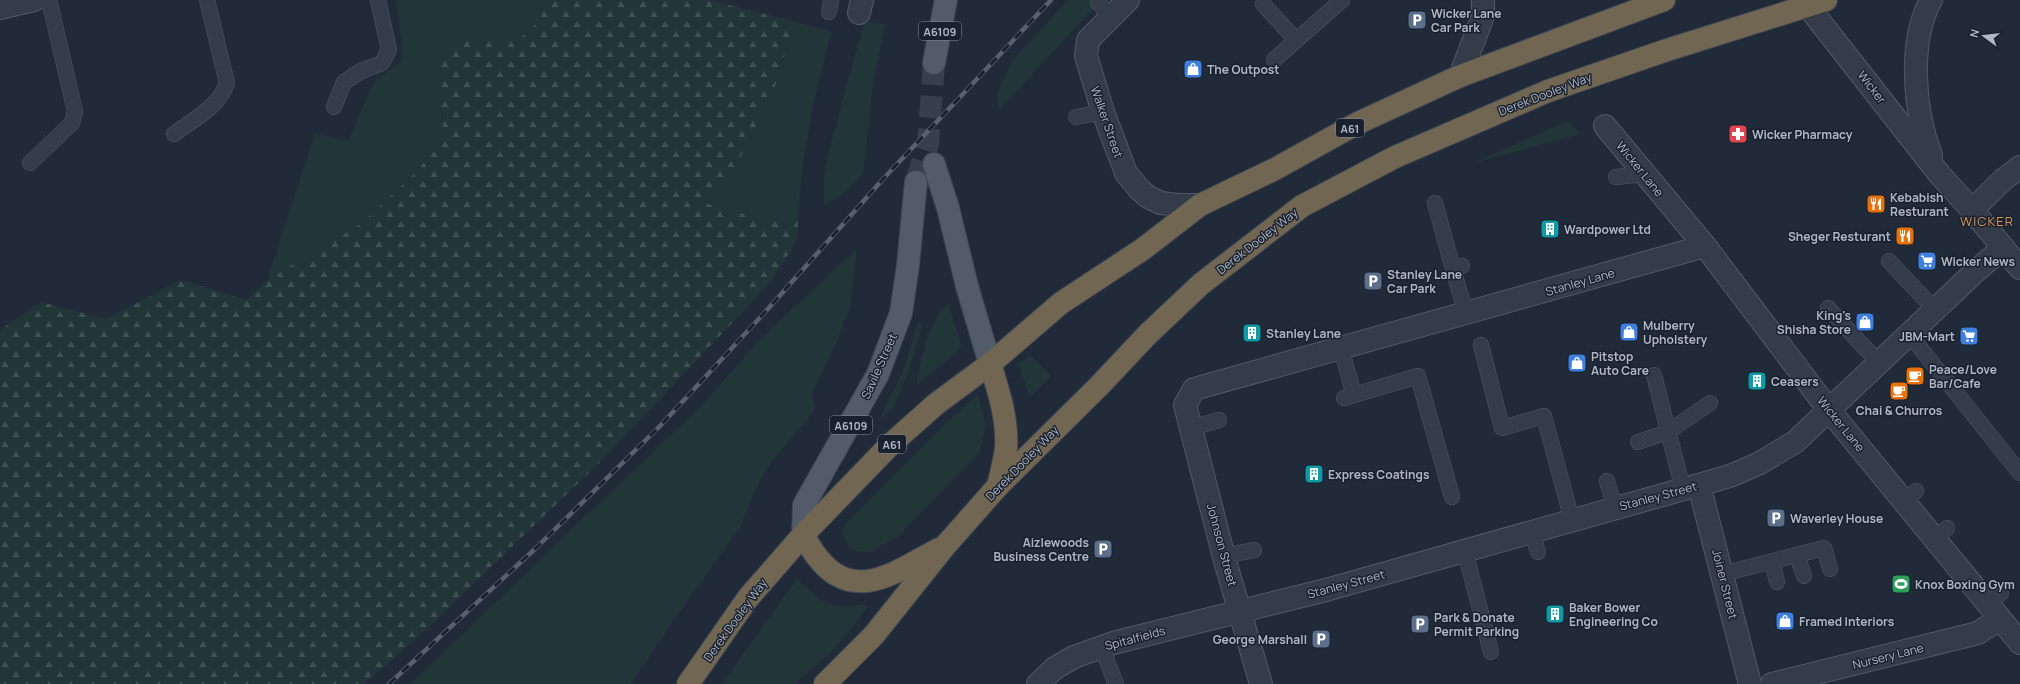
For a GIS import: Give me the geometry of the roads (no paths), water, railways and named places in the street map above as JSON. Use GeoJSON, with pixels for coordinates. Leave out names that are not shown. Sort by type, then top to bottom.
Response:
{"type":"FeatureCollection","features":[{"type":"Feature","properties":{"kind":"highway","name":"Derek Dooley Way"},"geometry":{"type":"LineString","coordinates":[[688,684],[748,598],[803,535],[891,444],[936,404],[990,364],[1061,303],[1142,249],[1200,205],[1275,169],[1358,123],[1460,76],[1664,0]]}},
{"type":"Feature","properties":{"kind":"highway","name":"Derek Dooley Way"},"geometry":{"type":"LineString","coordinates":[[825,684],[874,635],[945,546],[998,486],[1099,386],[1148,334],[1201,284],[1302,206],[1396,158],[1548,91],[1812,2]]}},
{"type":"Feature","properties":{"kind":"highway"},"geometry":{"type":"LineString","coordinates":[[990,364],[1000,395],[1006,432],[1006,451],[998,486]]}},
{"type":"Feature","properties":{"kind":"highway"},"geometry":{"type":"LineString","coordinates":[[803,535],[817,558],[830,570],[844,579],[862,583],[879,580],[945,546]]}},
{"type":"Feature","properties":{"kind":"main road","name":"A6109"},"geometry":{"type":"LineString","coordinates":[[934,63],[946,0]]}},
{"type":"Feature","properties":{"kind":"main road"},"geometry":{"type":"LineString","coordinates":[[934,164],[948,208],[966,286],[990,364]]}},
{"type":"Feature","properties":{"kind":"main road","name":"Savile Street"},"geometry":{"type":"LineString","coordinates":[[803,535],[804,505],[878,374],[901,313],[908,265],[916,182]]}},
{"type":"Feature","properties":{"kind":"street"},"geometry":{"type":"LineString","coordinates":[[0,8],[34,0]]}},
{"type":"Feature","properties":{"kind":"street","name":"Walker Street"},"geometry":{"type":"LineString","coordinates":[[1128,0],[1105,9],[1088,40],[1086,56],[1102,112],[1129,178],[1148,197],[1161,203],[1178,206],[1200,205]]}},
{"type":"Feature","properties":{"kind":"street","name":"Wicker"},"geometry":{"type":"LineString","coordinates":[[1931,0],[1926,10],[1920,30],[1917,54],[1917,92],[1919,112],[1927,146],[1940,175]]}},
{"type":"Feature","properties":{"kind":"street"},"geometry":{"type":"LineString","coordinates":[[1460,76],[1483,16],[1484,2]]}},
{"type":"Feature","properties":{"kind":"street","name":"Wicker"},"geometry":{"type":"LineString","coordinates":[[1812,2],[1940,175],[1972,210],[2020,268]]}},
{"type":"Feature","properties":{"kind":"street","name":"Wicker Lane"},"geometry":{"type":"LineString","coordinates":[[1605,126],[1705,246],[1829,410],[1910,496],[1941,534],[1996,605],[2020,643]]}},
{"type":"Feature","properties":{"kind":"street"},"geometry":{"type":"LineString","coordinates":[[1972,210],[2004,179],[2020,167]]}},
{"type":"Feature","properties":{"kind":"street","name":"Stanley Lane"},"geometry":{"type":"LineString","coordinates":[[1186,405],[1194,389],[1466,314],[1558,294],[1705,246]]}},
{"type":"Feature","properties":{"kind":"street","name":"Stanley Street"},"geometry":{"type":"LineString","coordinates":[[1240,610],[1326,590],[1465,551],[1535,542],[1572,520],[1730,476],[1789,446],[2003,248]]}},
{"type":"Feature","properties":{"kind":"street","name":"Johnson Street"},"geometry":{"type":"LineString","coordinates":[[1186,405],[1224,556],[1260,684]]}},
{"type":"Feature","properties":{"kind":"street","name":"Joiner Street"},"geometry":{"type":"LineString","coordinates":[[1691,487],[1722,574],[1750,684]]}},
{"type":"Feature","properties":{"kind":"street","name":"Nursery Lane"},"geometry":{"type":"LineString","coordinates":[[1772,684],[1844,672],[1978,634],[1996,605]]}},
{"type":"Feature","properties":{"kind":"street","name":"Spitalfields"},"geometry":{"type":"LineString","coordinates":[[1038,684],[1055,668],[1074,657],[1102,646],[1240,610]]}},
{"type":"Feature","properties":{"kind":"lane"},"geometry":{"type":"LineString","coordinates":[[30,163],[72,123],[75,111],[49,0]]}},
{"type":"Feature","properties":{"kind":"lane"},"geometry":{"type":"LineString","coordinates":[[174,134],[211,107],[223,95],[227,83],[207,0]]}},
{"type":"Feature","properties":{"kind":"lane"},"geometry":{"type":"LineString","coordinates":[[334,107],[344,82],[361,71],[382,63],[389,50],[378,0]]}},
{"type":"Feature","properties":{"kind":"lane"},"geometry":{"type":"LineString","coordinates":[[1274,60],[1342,0]]}},
{"type":"Feature","properties":{"kind":"lane"},"geometry":{"type":"LineString","coordinates":[[1263,4],[1296,40]]}},
{"type":"Feature","properties":{"kind":"lane"},"geometry":{"type":"LineString","coordinates":[[1076,117],[1102,112]]}},
{"type":"Feature","properties":{"kind":"lane"},"geometry":{"type":"LineString","coordinates":[[1616,177],[1644,174]]}},
{"type":"Feature","properties":{"kind":"lane"},"geometry":{"type":"LineString","coordinates":[[1435,203],[1458,268],[1466,314]]}},
{"type":"Feature","properties":{"kind":"lane"},"geometry":{"type":"LineString","coordinates":[[1889,261],[1935,310]]}},
{"type":"Feature","properties":{"kind":"lane"},"geometry":{"type":"LineString","coordinates":[[1828,308],[1879,363]]}},
{"type":"Feature","properties":{"kind":"lane"},"geometry":{"type":"LineString","coordinates":[[1909,334],[2020,473]]}},
{"type":"Feature","properties":{"kind":"lane"},"geometry":{"type":"LineString","coordinates":[[1481,345],[1502,428],[1544,416],[1572,520]]}},
{"type":"Feature","properties":{"kind":"lane"},"geometry":{"type":"LineString","coordinates":[[1341,348],[1349,397],[1418,376],[1452,497]]}},
{"type":"Feature","properties":{"kind":"lane"},"geometry":{"type":"LineString","coordinates":[[1654,375],[1668,432],[1691,487]]}},
{"type":"Feature","properties":{"kind":"lane"},"geometry":{"type":"LineString","coordinates":[[1638,442],[1668,432],[1710,403]]}},
{"type":"Feature","properties":{"kind":"lane"},"geometry":{"type":"LineString","coordinates":[[1191,428],[1219,420]]}},
{"type":"Feature","properties":{"kind":"lane"},"geometry":{"type":"LineString","coordinates":[[1607,481],[1615,508]]}},
{"type":"Feature","properties":{"kind":"lane"},"geometry":{"type":"LineString","coordinates":[[1722,574],[1824,548],[1830,569]]}},
{"type":"Feature","properties":{"kind":"lane"},"geometry":{"type":"LineString","coordinates":[[1224,556],[1254,550]]}},
{"type":"Feature","properties":{"kind":"lane"},"geometry":{"type":"LineString","coordinates":[[1465,551],[1491,652]]}},
{"type":"Feature","properties":{"kind":"lane"},"geometry":{"type":"LineString","coordinates":[[1798,555],[1804,576]]}},
{"type":"Feature","properties":{"kind":"lane"},"geometry":{"type":"LineString","coordinates":[[1772,561],[1777,582]]}},
{"type":"Feature","properties":{"kind":"lane"},"geometry":{"type":"LineString","coordinates":[[1102,646],[1116,684]]}},
{"type":"Feature","properties":{"kind":"tunnel"},"geometry":{"type":"LineString","coordinates":[[916,182],[928,144],[934,63]]}},
{"type":"Feature","properties":{"kind":"railway"},"geometry":{"type":"LineString","coordinates":[[389,684],[536,548],[661,425],[767,310],[884,178],[1051,0]]}},
{"type":"Feature","properties":{"kind":"place","name":"Wicker Lane Car Park"},"geometry":{"type":"Point","coordinates":[1417,20]}},
{"type":"Feature","properties":{"kind":"place","name":"The Outpost"},"geometry":{"type":"Point","coordinates":[1193,69]}},
{"type":"Feature","properties":{"kind":"place","name":"Wicker Pharmacy"},"geometry":{"type":"Point","coordinates":[1738,134]}},
{"type":"Feature","properties":{"kind":"place","name":"Kebabish Resturant"},"geometry":{"type":"Point","coordinates":[1876,204]}},
{"type":"Feature","properties":{"kind":"place","name":"Wardpower Ltd"},"geometry":{"type":"Point","coordinates":[1550,229]}},
{"type":"Feature","properties":{"kind":"place","name":"Sheger Resturant"},"geometry":{"type":"Point","coordinates":[1905,236]}},
{"type":"Feature","properties":{"kind":"place","name":"Wicker News"},"geometry":{"type":"Point","coordinates":[1927,261]}},
{"type":"Feature","properties":{"kind":"place","name":"Stanley Lane Car Park"},"geometry":{"type":"Point","coordinates":[1373,281]}},
{"type":"Feature","properties":{"kind":"place","name":"King's Shisha Store"},"geometry":{"type":"Point","coordinates":[1865,322]}},
{"type":"Feature","properties":{"kind":"place","name":"Mulberry Upholstery"},"geometry":{"type":"Point","coordinates":[1629,332]}},
{"type":"Feature","properties":{"kind":"place","name":"Stanley Lane"},"geometry":{"type":"Point","coordinates":[1252,333]}},
{"type":"Feature","properties":{"kind":"place","name":"JBM-Mart"},"geometry":{"type":"Point","coordinates":[1969,336]}},
{"type":"Feature","properties":{"kind":"place","name":"Pitstop Auto Care"},"geometry":{"type":"Point","coordinates":[1577,363]}},
{"type":"Feature","properties":{"kind":"place","name":"Peace/Love Bar/Cafe"},"geometry":{"type":"Point","coordinates":[1915,376]}},
{"type":"Feature","properties":{"kind":"place","name":"Ceasers"},"geometry":{"type":"Point","coordinates":[1757,381]}},
{"type":"Feature","properties":{"kind":"place","name":"Chai & Churros"},"geometry":{"type":"Point","coordinates":[1899,391]}},
{"type":"Feature","properties":{"kind":"place","name":"Express Coatings"},"geometry":{"type":"Point","coordinates":[1314,474]}},
{"type":"Feature","properties":{"kind":"place","name":"Waverley House"},"geometry":{"type":"Point","coordinates":[1776,518]}},
{"type":"Feature","properties":{"kind":"place","name":"Aizlewoods Business Centre"},"geometry":{"type":"Point","coordinates":[1103,549]}},
{"type":"Feature","properties":{"kind":"place","name":"Knox Boxing Gym"},"geometry":{"type":"Point","coordinates":[1901,584]}},
{"type":"Feature","properties":{"kind":"place","name":"Baker Bower Engineering Co"},"geometry":{"type":"Point","coordinates":[1555,614]}},
{"type":"Feature","properties":{"kind":"place","name":"Framed Interiors"},"geometry":{"type":"Point","coordinates":[1785,621]}},
{"type":"Feature","properties":{"kind":"place","name":"Park & Donate Permit Parking"},"geometry":{"type":"Point","coordinates":[1420,624]}},
{"type":"Feature","properties":{"kind":"place","name":"George Marshall"},"geometry":{"type":"Point","coordinates":[1321,639]}},
{"type":"Feature","properties":{"kind":"district","name":"WICKER"},"geometry":{"type":"Point","coordinates":[1987,221]}}]}
